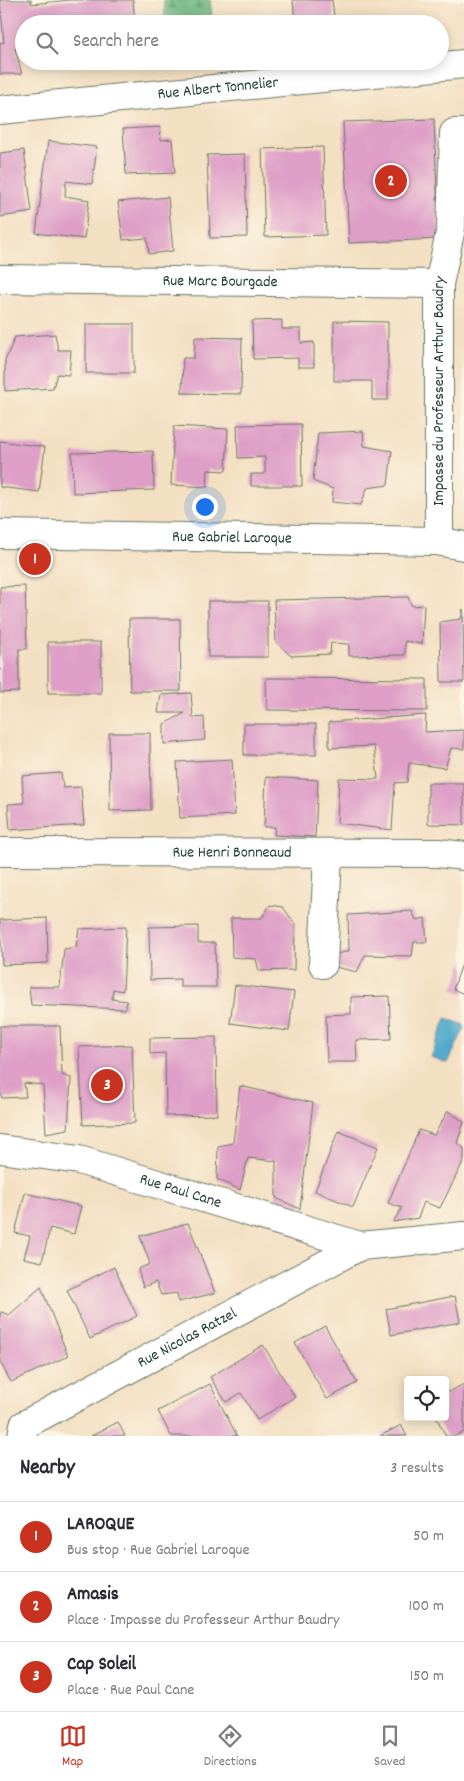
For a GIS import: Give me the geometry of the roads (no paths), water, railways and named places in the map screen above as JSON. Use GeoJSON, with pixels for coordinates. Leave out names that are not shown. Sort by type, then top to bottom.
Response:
{"type":"FeatureCollection","features":[{"type":"Feature","properties":{"kind":"street","name":"Rue Albert Tonnelier"},"geometry":{"type":"LineString","coordinates":[[449,65],[464,64]]}},
{"type":"Feature","properties":{"kind":"street","name":"Rue Albert Tonnelier"},"geometry":{"type":"LineString","coordinates":[[0,110],[403,70]]}},
{"type":"Feature","properties":{"kind":"street","name":"Impasse du Professeur Arthur Baudry"},"geometry":{"type":"LineString","coordinates":[[437,540],[439,528],[439,284],[451,228],[454,133],[464,133]]}},
{"type":"Feature","properties":{"kind":"street","name":"Rue Marc Bourgade"},"geometry":{"type":"LineString","coordinates":[[0,279],[439,284]]}},
{"type":"Feature","properties":{"kind":"street","name":"Rue Gabriel Laroque"},"geometry":{"type":"LineString","coordinates":[[0,534],[437,540],[464,546]]}},
{"type":"Feature","properties":{"kind":"street","name":"Rue Henri Bonneaud"},"geometry":{"type":"LineString","coordinates":[[0,852],[438,853],[464,856]]}},
{"type":"Feature","properties":{"kind":"street"},"geometry":{"type":"LineString","coordinates":[[323,964],[328,853]]}},
{"type":"Feature","properties":{"kind":"street","name":"Rue Paul Cane"},"geometry":{"type":"LineString","coordinates":[[0,1149],[79,1160],[360,1246]]}},
{"type":"Feature","properties":{"kind":"street"},"geometry":{"type":"LineString","coordinates":[[360,1246],[464,1236]]}},
{"type":"Feature","properties":{"kind":"street","name":"Rue Nicolas Ratzel"},"geometry":{"type":"LineString","coordinates":[[22,1436],[24,1425],[360,1246]]}},
{"type":"Feature","properties":{"kind":"water"},"geometry":{"type":"Polygon","coordinates":[[[446,1018],[464,1025],[464,1029],[448,1063],[431,1057],[446,1018]]]}},
{"type":"Feature","properties":{"kind":"place","name":"Amasis"},"geometry":{"type":"Point","coordinates":[391,181]}},
{"type":"Feature","properties":{"kind":"place","name":"LAROQUE"},"geometry":{"type":"Point","coordinates":[35,559]}},
{"type":"Feature","properties":{"kind":"place","name":"Cap Soleil"},"geometry":{"type":"Point","coordinates":[107,1085]}}]}
